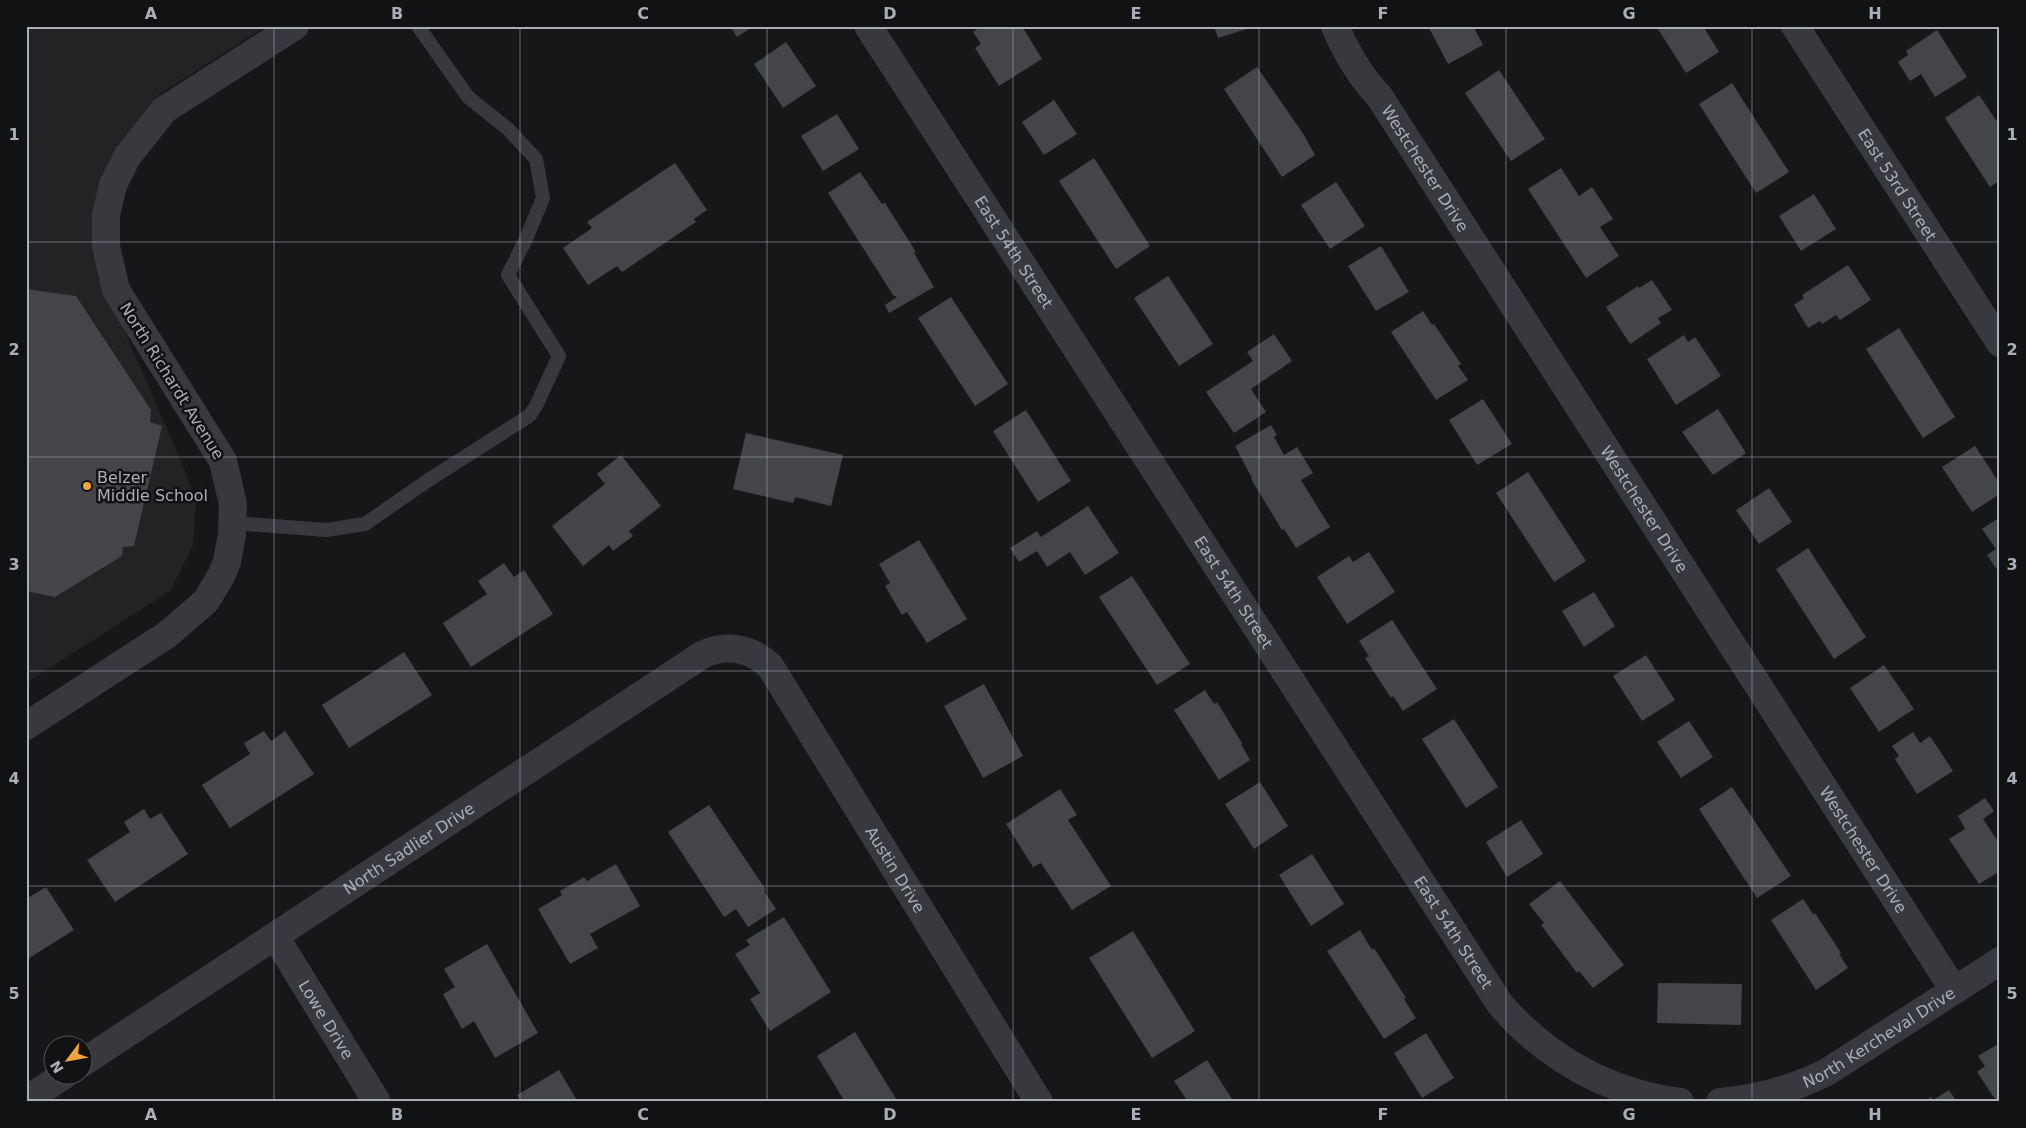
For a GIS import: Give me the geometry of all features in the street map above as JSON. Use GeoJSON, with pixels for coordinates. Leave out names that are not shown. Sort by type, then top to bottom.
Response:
{"type":"FeatureCollection","features":[{"type":"Feature","properties":{"kind":"street","name":"North Richardt Avenue"},"geometry":{"type":"LineString","coordinates":[[26,726],[168,634],[206,602],[226,562],[233,524],[233,504],[223,461],[116,290],[106,246],[106,215],[113,185],[126,157],[164,110],[295,26]]}},
{"type":"Feature","properties":{"kind":"street","name":"East 54th Street"},"geometry":{"type":"LineString","coordinates":[[868,26],[1500,1004],[1531,1037],[1556,1056],[1595,1079],[1653,1099]]}},
{"type":"Feature","properties":{"kind":"street","name":"Westchester Drive"},"geometry":{"type":"LineString","coordinates":[[1335,26],[1339,36],[1370,86],[1384,104],[1954,990]]}},
{"type":"Feature","properties":{"kind":"street","name":"East 53rd Street"},"geometry":{"type":"LineString","coordinates":[[1796,26],[2000,344]]}},
{"type":"Feature","properties":{"kind":"street","name":"North Sadlier Drive"},"geometry":{"type":"LineString","coordinates":[[92,1056],[702,655],[723,648],[740,649]]}},
{"type":"Feature","properties":{"kind":"street","name":"Austin Drive"},"geometry":{"type":"LineString","coordinates":[[740,649],[764,660],[770,666],[1039,1102]]}},
{"type":"Feature","properties":{"kind":"street","name":"Lowe Drive"},"geometry":{"type":"LineString","coordinates":[[275,936],[377,1102]]}},
{"type":"Feature","properties":{"kind":"street","name":"North Kercheval Drive"},"geometry":{"type":"LineString","coordinates":[[1720,1102],[1771,1094],[1799,1086],[1827,1072],[2000,961]]}},
{"type":"Feature","properties":{"kind":"street"},"geometry":{"type":"LineString","coordinates":[[26,1100],[48,1086]]}},
{"type":"Feature","properties":{"kind":"street"},"geometry":{"type":"LineString","coordinates":[[1653,1099],[1680,1102]]}},
{"type":"Feature","properties":{"kind":"lane"},"geometry":{"type":"LineString","coordinates":[[233,524],[326,530],[365,524],[427,481],[529,416],[536,406],[559,356],[508,275],[543,198],[536,159],[508,129],[468,97],[418,26]]}},
{"type":"Feature","properties":{"kind":"shaded area"},"geometry":{"type":"Polygon","coordinates":[[[26,26],[266,26],[160,94],[110,159],[97,217],[105,285],[185,471],[196,502],[193,546],[170,591],[26,683],[26,26]]]}},
{"type":"Feature","properties":{"kind":"building"},"geometry":{"type":"Polygon","coordinates":[[[730,26],[754,26],[737,37],[730,26]]]}},
{"type":"Feature","properties":{"kind":"building"},"geometry":{"type":"Polygon","coordinates":[[[982,26],[1023,28],[1042,59],[999,86],[975,48],[981,44],[973,32],[982,26]]]}},
{"type":"Feature","properties":{"kind":"building"},"geometry":{"type":"Polygon","coordinates":[[[1214,26],[1253,26],[1253,27],[1218,38],[1214,26]]]}},
{"type":"Feature","properties":{"kind":"building"},"geometry":{"type":"Polygon","coordinates":[[[1428,26],[1473,26],[1483,45],[1448,64],[1428,26]]]}},
{"type":"Feature","properties":{"kind":"building"},"geometry":{"type":"Polygon","coordinates":[[[1656,26],[1703,26],[1719,52],[1686,73],[1656,26]]]}},
{"type":"Feature","properties":{"kind":"building"},"geometry":{"type":"Polygon","coordinates":[[[1937,30],[1967,77],[1935,97],[1921,74],[1910,81],[1898,62],[1908,55],[1906,51],[1937,30]]]}},
{"type":"Feature","properties":{"kind":"building"},"geometry":{"type":"Polygon","coordinates":[[[786,42],[816,86],[783,108],[754,64],[786,42]]]}},
{"type":"Feature","properties":{"kind":"building"},"geometry":{"type":"Polygon","coordinates":[[[1257,67],[1304,135],[1315,155],[1282,177],[1224,89],[1257,67]]]}},
{"type":"Feature","properties":{"kind":"building"},"geometry":{"type":"Polygon","coordinates":[[[1499,70],[1545,139],[1511,161],[1465,93],[1499,70]]]}},
{"type":"Feature","properties":{"kind":"building"},"geometry":{"type":"Polygon","coordinates":[[[1732,83],[1789,172],[1756,193],[1699,104],[1732,83]]]}},
{"type":"Feature","properties":{"kind":"building"},"geometry":{"type":"Polygon","coordinates":[[[1979,95],[2000,126],[2000,180],[1990,187],[1945,118],[1979,95]]]}},
{"type":"Feature","properties":{"kind":"building"},"geometry":{"type":"Polygon","coordinates":[[[1054,100],[1077,134],[1044,155],[1022,122],[1054,100]]]}},
{"type":"Feature","properties":{"kind":"building"},"geometry":{"type":"Polygon","coordinates":[[[837,114],[859,149],[823,171],[801,136],[837,114]]]}},
{"type":"Feature","properties":{"kind":"building"},"geometry":{"type":"Polygon","coordinates":[[[1094,158],[1150,246],[1116,269],[1059,181],[1094,158]]]}},
{"type":"Feature","properties":{"kind":"building"},"geometry":{"type":"Polygon","coordinates":[[[675,163],[707,210],[694,219],[696,222],[622,272],[617,266],[588,285],[563,248],[592,228],[587,222],[675,163]]]}},
{"type":"Feature","properties":{"kind":"building"},"geometry":{"type":"Polygon","coordinates":[[[1561,168],[1579,196],[1592,187],[1613,219],[1600,227],[1619,256],[1586,278],[1528,189],[1561,168]]]}},
{"type":"Feature","properties":{"kind":"building"},"geometry":{"type":"Polygon","coordinates":[[[860,172],[882,204],[885,203],[916,252],[914,253],[934,287],[889,313],[885,305],[897,297],[893,295],[828,193],[860,172]]]}},
{"type":"Feature","properties":{"kind":"building"},"geometry":{"type":"Polygon","coordinates":[[[1336,182],[1365,226],[1330,249],[1301,205],[1336,182]]]}},
{"type":"Feature","properties":{"kind":"building"},"geometry":{"type":"Polygon","coordinates":[[[1814,194],[1836,229],[1801,251],[1779,216],[1814,194]]]}},
{"type":"Feature","properties":{"kind":"building"},"geometry":{"type":"Polygon","coordinates":[[[1381,246],[1409,292],[1376,311],[1348,266],[1381,246]]]}},
{"type":"Feature","properties":{"kind":"building"},"geometry":{"type":"Polygon","coordinates":[[[1848,265],[1871,300],[1840,320],[1836,315],[1822,324],[1820,321],[1808,328],[1794,305],[1804,298],[1802,295],[1848,265]]]}},
{"type":"Feature","properties":{"kind":"building"},"geometry":{"type":"Polygon","coordinates":[[[1168,276],[1213,344],[1179,366],[1134,298],[1168,276]]]}},
{"type":"Feature","properties":{"kind":"building"},"geometry":{"type":"Polygon","coordinates":[[[1652,280],[1672,310],[1658,318],[1661,323],[1630,344],[1606,307],[1638,286],[1639,288],[1652,280]]]}},
{"type":"Feature","properties":{"kind":"building","name":"Belzer Middle School"},"geometry":{"type":"Polygon","coordinates":[[[26,289],[76,296],[151,410],[150,422],[162,426],[134,546],[123,547],[122,556],[55,597],[26,591],[26,289]]]}},
{"type":"Feature","properties":{"kind":"building"},"geometry":{"type":"Polygon","coordinates":[[[951,297],[1008,384],[975,406],[918,318],[951,297]]]}},
{"type":"Feature","properties":{"kind":"building"},"geometry":{"type":"Polygon","coordinates":[[[1423,311],[1461,364],[1458,366],[1468,380],[1436,400],[1391,332],[1423,311]]]}},
{"type":"Feature","properties":{"kind":"building"},"geometry":{"type":"Polygon","coordinates":[[[1899,328],[1955,417],[1923,438],[1866,349],[1899,328]]]}},
{"type":"Feature","properties":{"kind":"building"},"geometry":{"type":"Polygon","coordinates":[[[1274,334],[1292,361],[1251,389],[1266,412],[1234,433],[1206,392],[1253,361],[1247,352],[1274,334]]]}},
{"type":"Feature","properties":{"kind":"building"},"geometry":{"type":"Polygon","coordinates":[[[1684,335],[1688,342],[1695,337],[1721,376],[1676,405],[1647,359],[1684,335]]]}},
{"type":"Feature","properties":{"kind":"building"},"geometry":{"type":"Polygon","coordinates":[[[1483,399],[1512,444],[1477,465],[1449,420],[1483,399]]]}},
{"type":"Feature","properties":{"kind":"building"},"geometry":{"type":"Polygon","coordinates":[[[1718,409],[1746,453],[1713,475],[1682,432],[1718,409]]]}},
{"type":"Feature","properties":{"kind":"building"},"geometry":{"type":"Polygon","coordinates":[[[1026,410],[1071,481],[1038,502],[993,431],[1026,410]]]}},
{"type":"Feature","properties":{"kind":"building"},"geometry":{"type":"Polygon","coordinates":[[[1271,425],[1277,435],[1274,437],[1284,455],[1297,447],[1313,473],[1301,480],[1330,527],[1296,548],[1284,529],[1282,530],[1251,479],[1235,446],[1271,425]]]}},
{"type":"Feature","properties":{"kind":"building"},"geometry":{"type":"Polygon","coordinates":[[[746,433],[843,455],[831,506],[795,497],[793,503],[733,489],[746,433]]]}},
{"type":"Feature","properties":{"kind":"building"},"geometry":{"type":"Polygon","coordinates":[[[1975,446],[2000,484],[2000,494],[1972,512],[1942,467],[1975,446]]]}},
{"type":"Feature","properties":{"kind":"building"},"geometry":{"type":"Polygon","coordinates":[[[621,455],[661,506],[629,531],[633,536],[613,551],[609,545],[583,566],[552,526],[605,484],[597,474],[621,455]]]}},
{"type":"Feature","properties":{"kind":"building"},"geometry":{"type":"Polygon","coordinates":[[[1528,472],[1586,561],[1554,582],[1496,493],[1528,472]]]}},
{"type":"Feature","properties":{"kind":"building"},"geometry":{"type":"Polygon","coordinates":[[[1769,488],[1792,522],[1759,544],[1736,510],[1769,488]]]}},
{"type":"Feature","properties":{"kind":"building"},"geometry":{"type":"Polygon","coordinates":[[[1088,506],[1119,553],[1085,575],[1070,552],[1047,567],[1037,551],[1019,562],[1010,548],[1037,531],[1041,537],[1088,506]]]}},
{"type":"Feature","properties":{"kind":"building"},"geometry":{"type":"Polygon","coordinates":[[[2000,517],[2000,574],[1987,555],[1996,549],[1982,529],[2000,517]]]}},
{"type":"Feature","properties":{"kind":"building"},"geometry":{"type":"Polygon","coordinates":[[[919,540],[967,619],[927,643],[907,612],[902,615],[885,586],[890,583],[879,564],[919,540]]]}},
{"type":"Feature","properties":{"kind":"building"},"geometry":{"type":"Polygon","coordinates":[[[1808,548],[1866,637],[1834,659],[1776,569],[1808,548]]]}},
{"type":"Feature","properties":{"kind":"building"},"geometry":{"type":"Polygon","coordinates":[[[1369,552],[1395,592],[1347,624],[1317,577],[1349,556],[1353,562],[1369,552]]]}},
{"type":"Feature","properties":{"kind":"building"},"geometry":{"type":"Polygon","coordinates":[[[504,563],[514,577],[524,570],[553,614],[471,667],[443,623],[487,594],[478,581],[504,563]]]}},
{"type":"Feature","properties":{"kind":"building"},"geometry":{"type":"Polygon","coordinates":[[[1132,576],[1190,664],[1157,685],[1099,597],[1132,576]]]}},
{"type":"Feature","properties":{"kind":"building"},"geometry":{"type":"Polygon","coordinates":[[[1594,592],[1615,626],[1584,647],[1562,611],[1594,592]]]}},
{"type":"Feature","properties":{"kind":"building"},"geometry":{"type":"Polygon","coordinates":[[[1392,620],[1437,689],[1403,711],[1393,696],[1391,698],[1365,658],[1369,656],[1359,641],[1392,620]]]}},
{"type":"Feature","properties":{"kind":"building"},"geometry":{"type":"Polygon","coordinates":[[[404,652],[432,695],[349,748],[322,705],[404,652]]]}},
{"type":"Feature","properties":{"kind":"building"},"geometry":{"type":"Polygon","coordinates":[[[1646,655],[1675,700],[1642,721],[1613,676],[1646,655]]]}},
{"type":"Feature","properties":{"kind":"building"},"geometry":{"type":"Polygon","coordinates":[[[1884,665],[1914,709],[1879,732],[1850,688],[1884,665]]]}},
{"type":"Feature","properties":{"kind":"building"},"geometry":{"type":"Polygon","coordinates":[[[984,684],[1023,756],[983,778],[944,706],[984,684]]]}},
{"type":"Feature","properties":{"kind":"building"},"geometry":{"type":"Polygon","coordinates":[[[1205,690],[1214,704],[1217,702],[1250,760],[1219,780],[1174,710],[1205,690]]]}},
{"type":"Feature","properties":{"kind":"building"},"geometry":{"type":"Polygon","coordinates":[[[1454,719],[1498,787],[1466,808],[1422,739],[1454,719]]]}},
{"type":"Feature","properties":{"kind":"building"},"geometry":{"type":"Polygon","coordinates":[[[1689,721],[1713,757],[1681,778],[1657,742],[1689,721]]]}},
{"type":"Feature","properties":{"kind":"building"},"geometry":{"type":"Polygon","coordinates":[[[264,731],[271,741],[285,731],[314,774],[230,828],[202,785],[250,754],[244,743],[264,731]]]}},
{"type":"Feature","properties":{"kind":"building"},"geometry":{"type":"Polygon","coordinates":[[[1913,732],[1920,743],[1930,736],[1953,771],[1917,794],[1895,759],[1899,756],[1892,746],[1913,732]]]}},
{"type":"Feature","properties":{"kind":"building"},"geometry":{"type":"Polygon","coordinates":[[[1260,782],[1288,826],[1254,849],[1225,804],[1260,782]]]}},
{"type":"Feature","properties":{"kind":"building"},"geometry":{"type":"Polygon","coordinates":[[[1732,787],[1791,876],[1757,898],[1699,809],[1732,787]]]}},
{"type":"Feature","properties":{"kind":"building"},"geometry":{"type":"Polygon","coordinates":[[[1060,789],[1077,815],[1068,820],[1111,886],[1072,910],[1041,863],[1033,867],[1006,824],[1060,789]]]}},
{"type":"Feature","properties":{"kind":"building"},"geometry":{"type":"Polygon","coordinates":[[[1985,798],[1994,811],[1983,819],[2000,844],[2000,871],[1979,884],[1949,839],[1965,829],[1958,816],[1985,798]]]}},
{"type":"Feature","properties":{"kind":"building"},"geometry":{"type":"Polygon","coordinates":[[[709,805],[766,890],[764,891],[776,909],[748,927],[736,909],[724,917],[668,832],[709,805]]]}},
{"type":"Feature","properties":{"kind":"building"},"geometry":{"type":"Polygon","coordinates":[[[144,809],[150,819],[161,813],[188,854],[115,902],[87,860],[130,832],[124,822],[144,809]]]}},
{"type":"Feature","properties":{"kind":"building"},"geometry":{"type":"Polygon","coordinates":[[[1521,820],[1543,854],[1507,877],[1486,842],[1521,820]]]}},
{"type":"Feature","properties":{"kind":"building"},"geometry":{"type":"Polygon","coordinates":[[[1312,854],[1344,904],[1311,926],[1279,875],[1312,854]]]}},
{"type":"Feature","properties":{"kind":"building"},"geometry":{"type":"Polygon","coordinates":[[[616,864],[640,906],[590,934],[598,948],[570,964],[538,909],[562,895],[560,891],[584,877],[587,881],[616,864]]]}},
{"type":"Feature","properties":{"kind":"building"},"geometry":{"type":"Polygon","coordinates":[[[1560,881],[1624,965],[1593,988],[1579,971],[1577,973],[1541,925],[1544,923],[1529,904],[1560,881]]]}},
{"type":"Feature","properties":{"kind":"building"},"geometry":{"type":"Polygon","coordinates":[[[46,887],[74,930],[26,960],[26,899],[46,887]]]}},
{"type":"Feature","properties":{"kind":"building"},"geometry":{"type":"Polygon","coordinates":[[[1803,899],[1813,914],[1815,913],[1841,953],[1839,954],[1848,968],[1816,990],[1771,920],[1803,899]]]}},
{"type":"Feature","properties":{"kind":"building"},"geometry":{"type":"Polygon","coordinates":[[[784,917],[831,992],[770,1031],[750,999],[760,993],[735,954],[750,945],[746,940],[784,917]]]}},
{"type":"Feature","properties":{"kind":"building"},"geometry":{"type":"Polygon","coordinates":[[[1360,930],[1372,950],[1374,948],[1406,998],[1404,999],[1416,1018],[1384,1039],[1327,951],[1360,930]]]}},
{"type":"Feature","properties":{"kind":"building"},"geometry":{"type":"Polygon","coordinates":[[[1133,931],[1195,1031],[1152,1058],[1089,958],[1133,931]]]}},
{"type":"Feature","properties":{"kind":"building"},"geometry":{"type":"Polygon","coordinates":[[[487,944],[538,1033],[495,1058],[474,1021],[462,1029],[443,994],[455,987],[444,969],[487,944]]]}},
{"type":"Feature","properties":{"kind":"building"},"geometry":{"type":"Polygon","coordinates":[[[1658,983],[1742,984],[1741,1025],[1657,1023],[1658,983]]]}},
{"type":"Feature","properties":{"kind":"building"},"geometry":{"type":"Polygon","coordinates":[[[855,1032],[898,1102],[845,1102],[817,1056],[855,1032]]]}},
{"type":"Feature","properties":{"kind":"building"},"geometry":{"type":"Polygon","coordinates":[[[1426,1033],[1454,1078],[1422,1098],[1394,1053],[1426,1033]]]}},
{"type":"Feature","properties":{"kind":"building"},"geometry":{"type":"Polygon","coordinates":[[[2000,1043],[2000,1102],[1997,1102],[1977,1072],[1985,1066],[1978,1056],[2000,1043]]]}},
{"type":"Feature","properties":{"kind":"building"},"geometry":{"type":"Polygon","coordinates":[[[1207,1060],[1234,1102],[1188,1102],[1174,1081],[1207,1060]]]}},
{"type":"Feature","properties":{"kind":"building"},"geometry":{"type":"Polygon","coordinates":[[[559,1070],[578,1102],[521,1102],[517,1095],[559,1070]]]}},
{"type":"Feature","properties":{"kind":"building"},"geometry":{"type":"Polygon","coordinates":[[[1949,1090],[1957,1102],[1924,1102],[1931,1097],[1933,1100],[1949,1090]]]}},
{"type":"Feature","properties":{"kind":"place","name":"Belzer Middle School"},"geometry":{"type":"Point","coordinates":[87,486]}}]}
